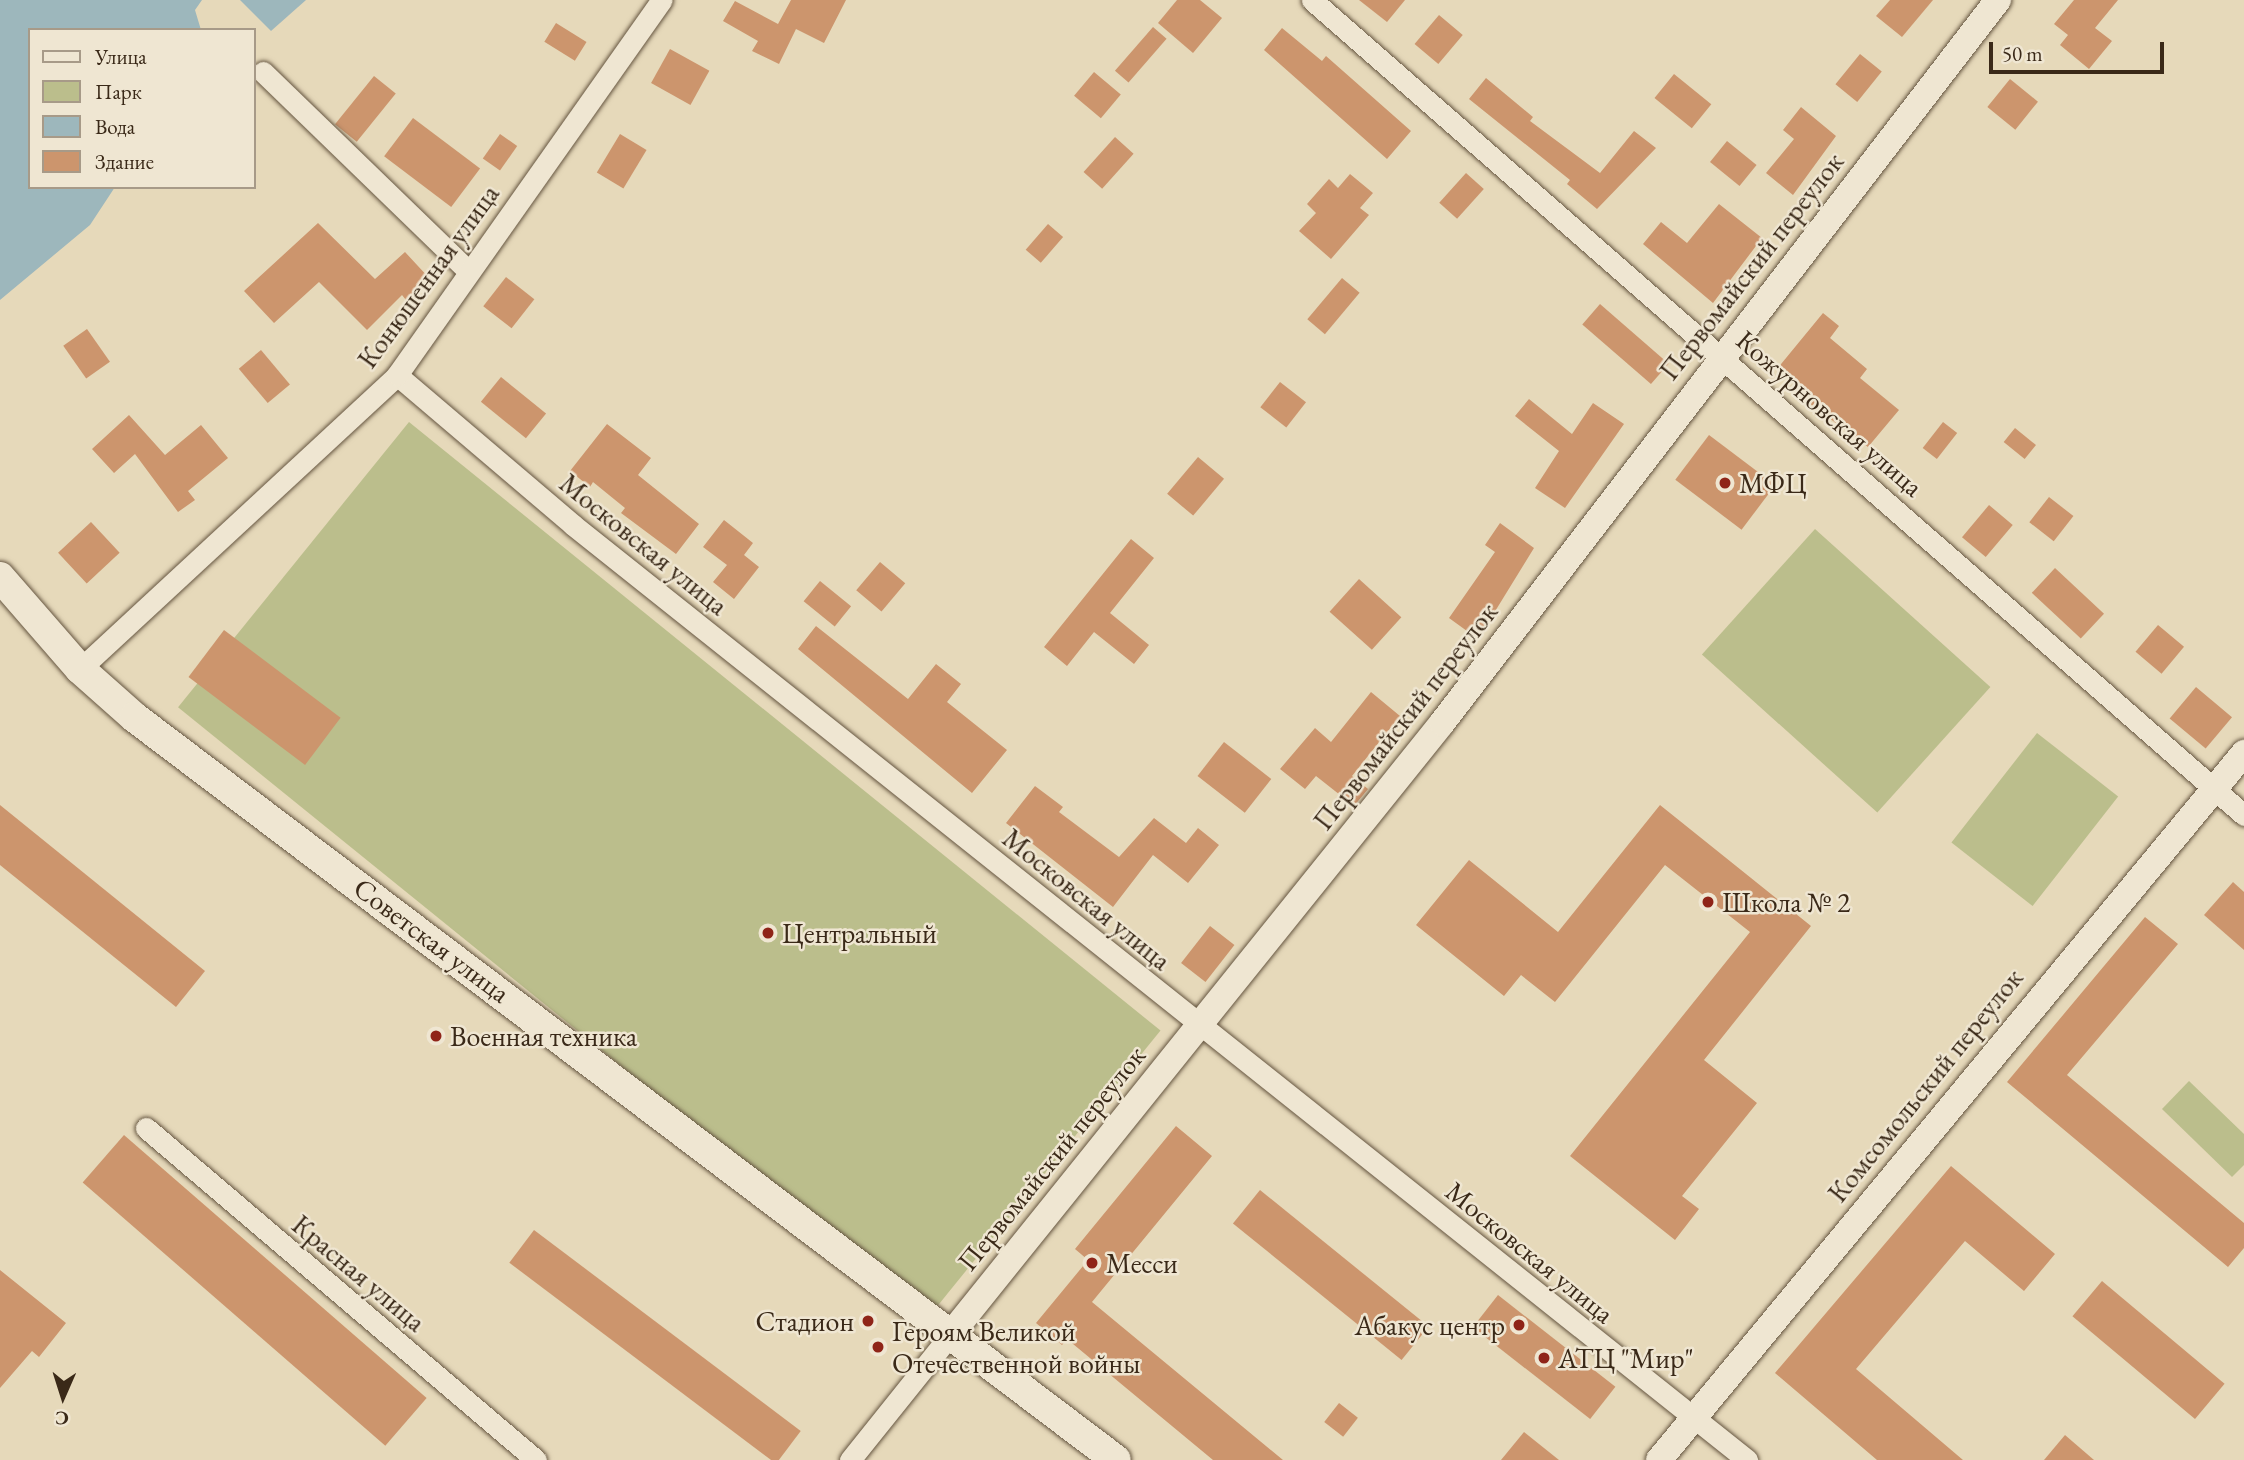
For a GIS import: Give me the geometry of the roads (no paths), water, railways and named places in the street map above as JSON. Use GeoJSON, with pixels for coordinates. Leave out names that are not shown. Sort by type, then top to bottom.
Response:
{"type":"FeatureCollection","features":[{"type":"Feature","properties":{"kind":"main road","name":"Советская улица"},"geometry":{"type":"LineString","coordinates":[[0,577],[80,669],[134,717],[1116,1460]]}},
{"type":"Feature","properties":{"kind":"street","name":"Конюшенная улица"},"geometry":{"type":"LineString","coordinates":[[80,669],[397,374],[662,0]]}},
{"type":"Feature","properties":{"kind":"street","name":"Кожурновская улица"},"geometry":{"type":"LineString","coordinates":[[1312,0],[1722,355],[2244,815]]}},
{"type":"Feature","properties":{"kind":"street","name":"Первомайский переулок"},"geometry":{"type":"LineString","coordinates":[[850,1460],[1441,723],[1998,0]]}},
{"type":"Feature","properties":{"kind":"street"},"geometry":{"type":"LineString","coordinates":[[262,72],[468,271]]}},
{"type":"Feature","properties":{"kind":"street","name":"Московская улица"},"geometry":{"type":"LineString","coordinates":[[397,374],[573,525],[1747,1460]]}},
{"type":"Feature","properties":{"kind":"street","name":"Комсомольский переулок"},"geometry":{"type":"LineString","coordinates":[[1659,1460],[2130,885],[2244,752]]}},
{"type":"Feature","properties":{"kind":"street","name":"Красная улица"},"geometry":{"type":"LineString","coordinates":[[146,1128],[536,1460]]}},
{"type":"Feature","properties":{"kind":"water"},"geometry":{"type":"Polygon","coordinates":[[[0,0],[202,0],[195,10],[200,28],[28,28],[28,189],[114,189],[90,225],[0,300],[0,0]]]}},
{"type":"Feature","properties":{"kind":"water"},"geometry":{"type":"Polygon","coordinates":[[[240,0],[306,0],[271,31],[240,0]]]}},
{"type":"Feature","properties":{"kind":"place","name":"МФЦ"},"geometry":{"type":"Point","coordinates":[1725,483]}},
{"type":"Feature","properties":{"kind":"place","name":"Школа № 2"},"geometry":{"type":"Point","coordinates":[1708,902]}},
{"type":"Feature","properties":{"kind":"place","name":"Центральный"},"geometry":{"type":"Point","coordinates":[768,933]}},
{"type":"Feature","properties":{"kind":"place","name":"Военная техника"},"geometry":{"type":"Point","coordinates":[436,1036]}},
{"type":"Feature","properties":{"kind":"place","name":"Месси"},"geometry":{"type":"Point","coordinates":[1092,1263]}},
{"type":"Feature","properties":{"kind":"place","name":"Стадион"},"geometry":{"type":"Point","coordinates":[868,1321]}},
{"type":"Feature","properties":{"kind":"place","name":"Абакус центр"},"geometry":{"type":"Point","coordinates":[1519,1325]}},
{"type":"Feature","properties":{"kind":"place","name":"Героям Великой Отечественной войны"},"geometry":{"type":"Point","coordinates":[878,1347]}},
{"type":"Feature","properties":{"kind":"place","name":"АТЦ \"Мир\""},"geometry":{"type":"Point","coordinates":[1544,1358]}}]}
